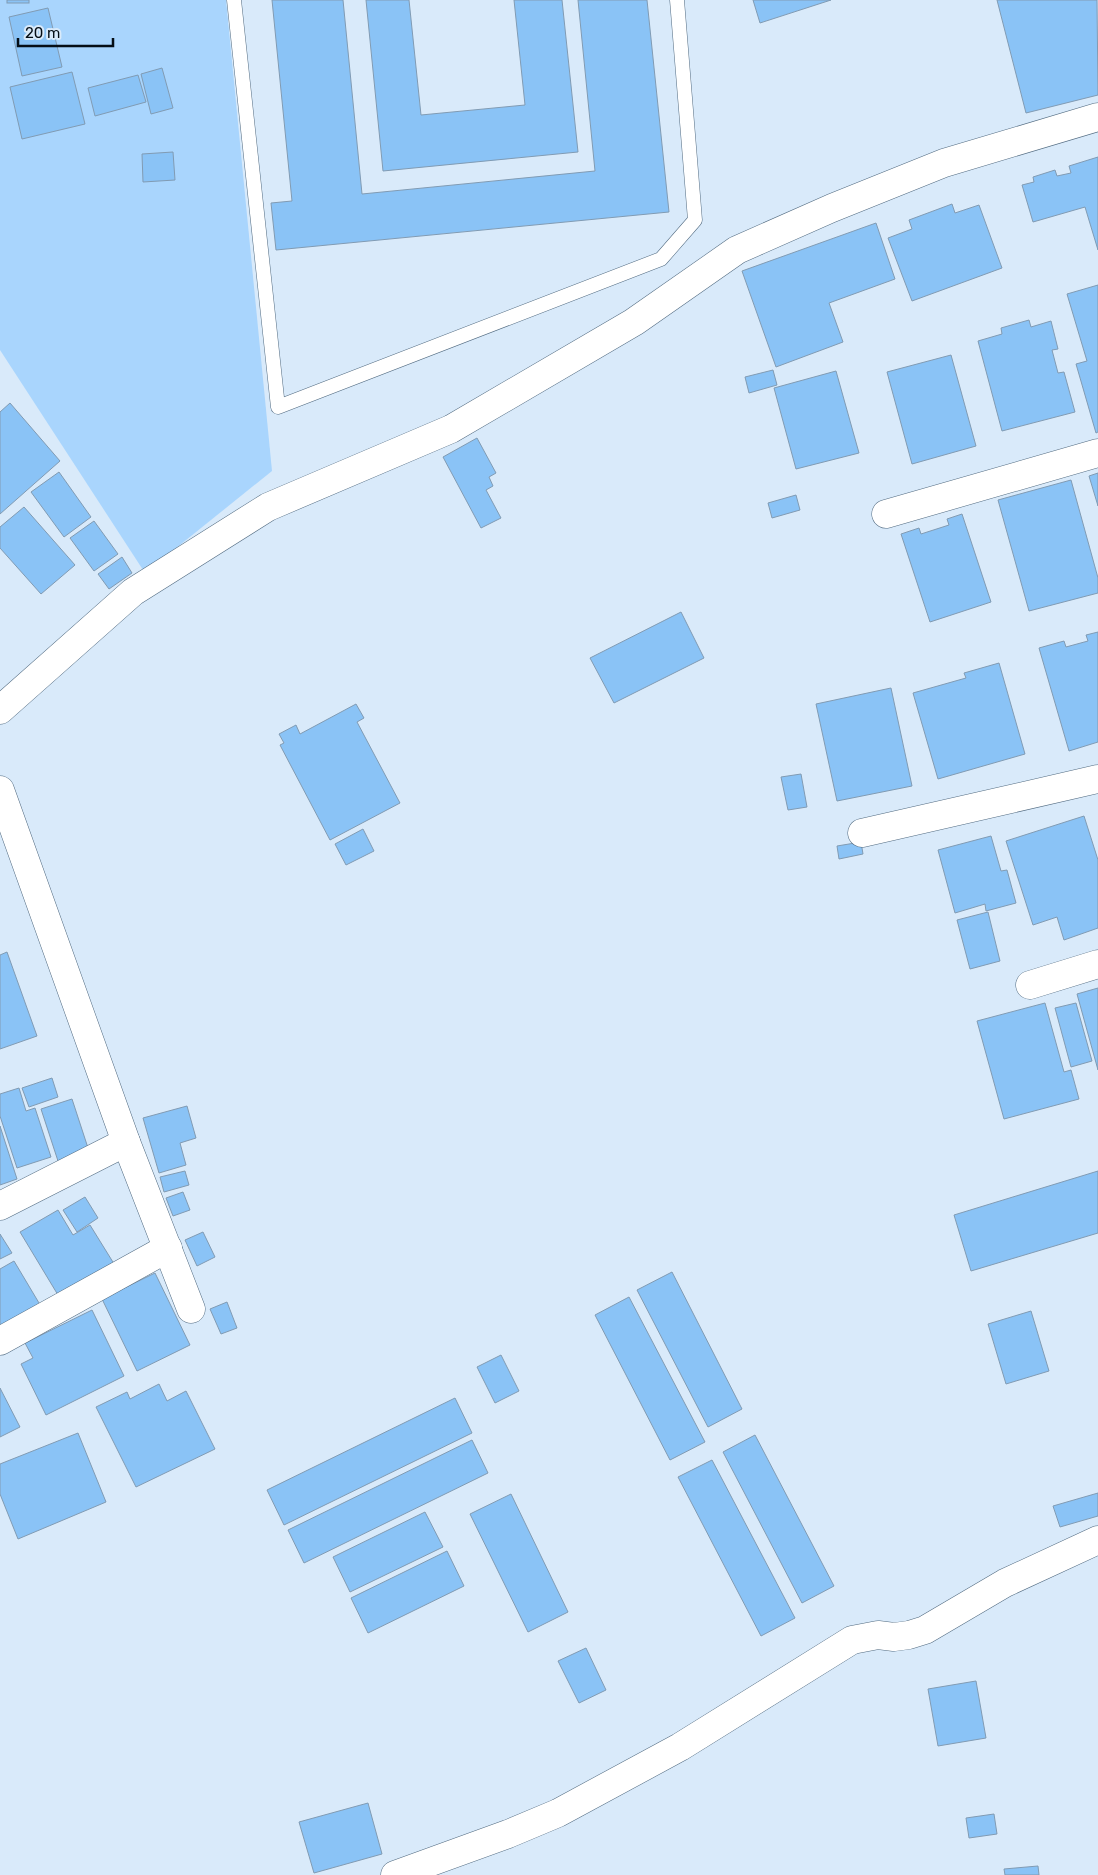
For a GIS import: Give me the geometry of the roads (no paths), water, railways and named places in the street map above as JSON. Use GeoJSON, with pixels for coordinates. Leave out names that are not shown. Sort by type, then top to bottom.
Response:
{"type":"FeatureCollection","features":[{"type":"Feature","properties":{"kind":"street"},"geometry":{"type":"LineString","coordinates":[[0,710],[133,592],[268,507],[452,429],[634,322],[737,250],[832,208],[944,164],[1098,117]]}},
{"type":"Feature","properties":{"kind":"street"},"geometry":{"type":"LineString","coordinates":[[886,514],[1098,453]]}},
{"type":"Feature","properties":{"kind":"street"},"geometry":{"type":"LineString","coordinates":[[862,833],[1098,779]]}},
{"type":"Feature","properties":{"kind":"street"},"geometry":{"type":"LineString","coordinates":[[0,790],[126,1142],[191,1308]]}},
{"type":"Feature","properties":{"kind":"street"},"geometry":{"type":"LineString","coordinates":[[1030,985],[1098,964]]}},
{"type":"Feature","properties":{"kind":"street"},"geometry":{"type":"LineString","coordinates":[[0,1206],[126,1142]]}},
{"type":"Feature","properties":{"kind":"street"},"geometry":{"type":"LineString","coordinates":[[0,1341],[168,1248]]}},
{"type":"Feature","properties":{"kind":"street"},"geometry":{"type":"LineString","coordinates":[[395,1875],[508,1834],[558,1813],[680,1747],[852,1640],[878,1635],[910,1636],[925,1630],[1005,1583],[1098,1540]]}},
{"type":"Feature","properties":{"kind":"lane"},"geometry":{"type":"LineString","coordinates":[[234,0],[278,407],[660,259],[695,220],[677,0]]}}]}
